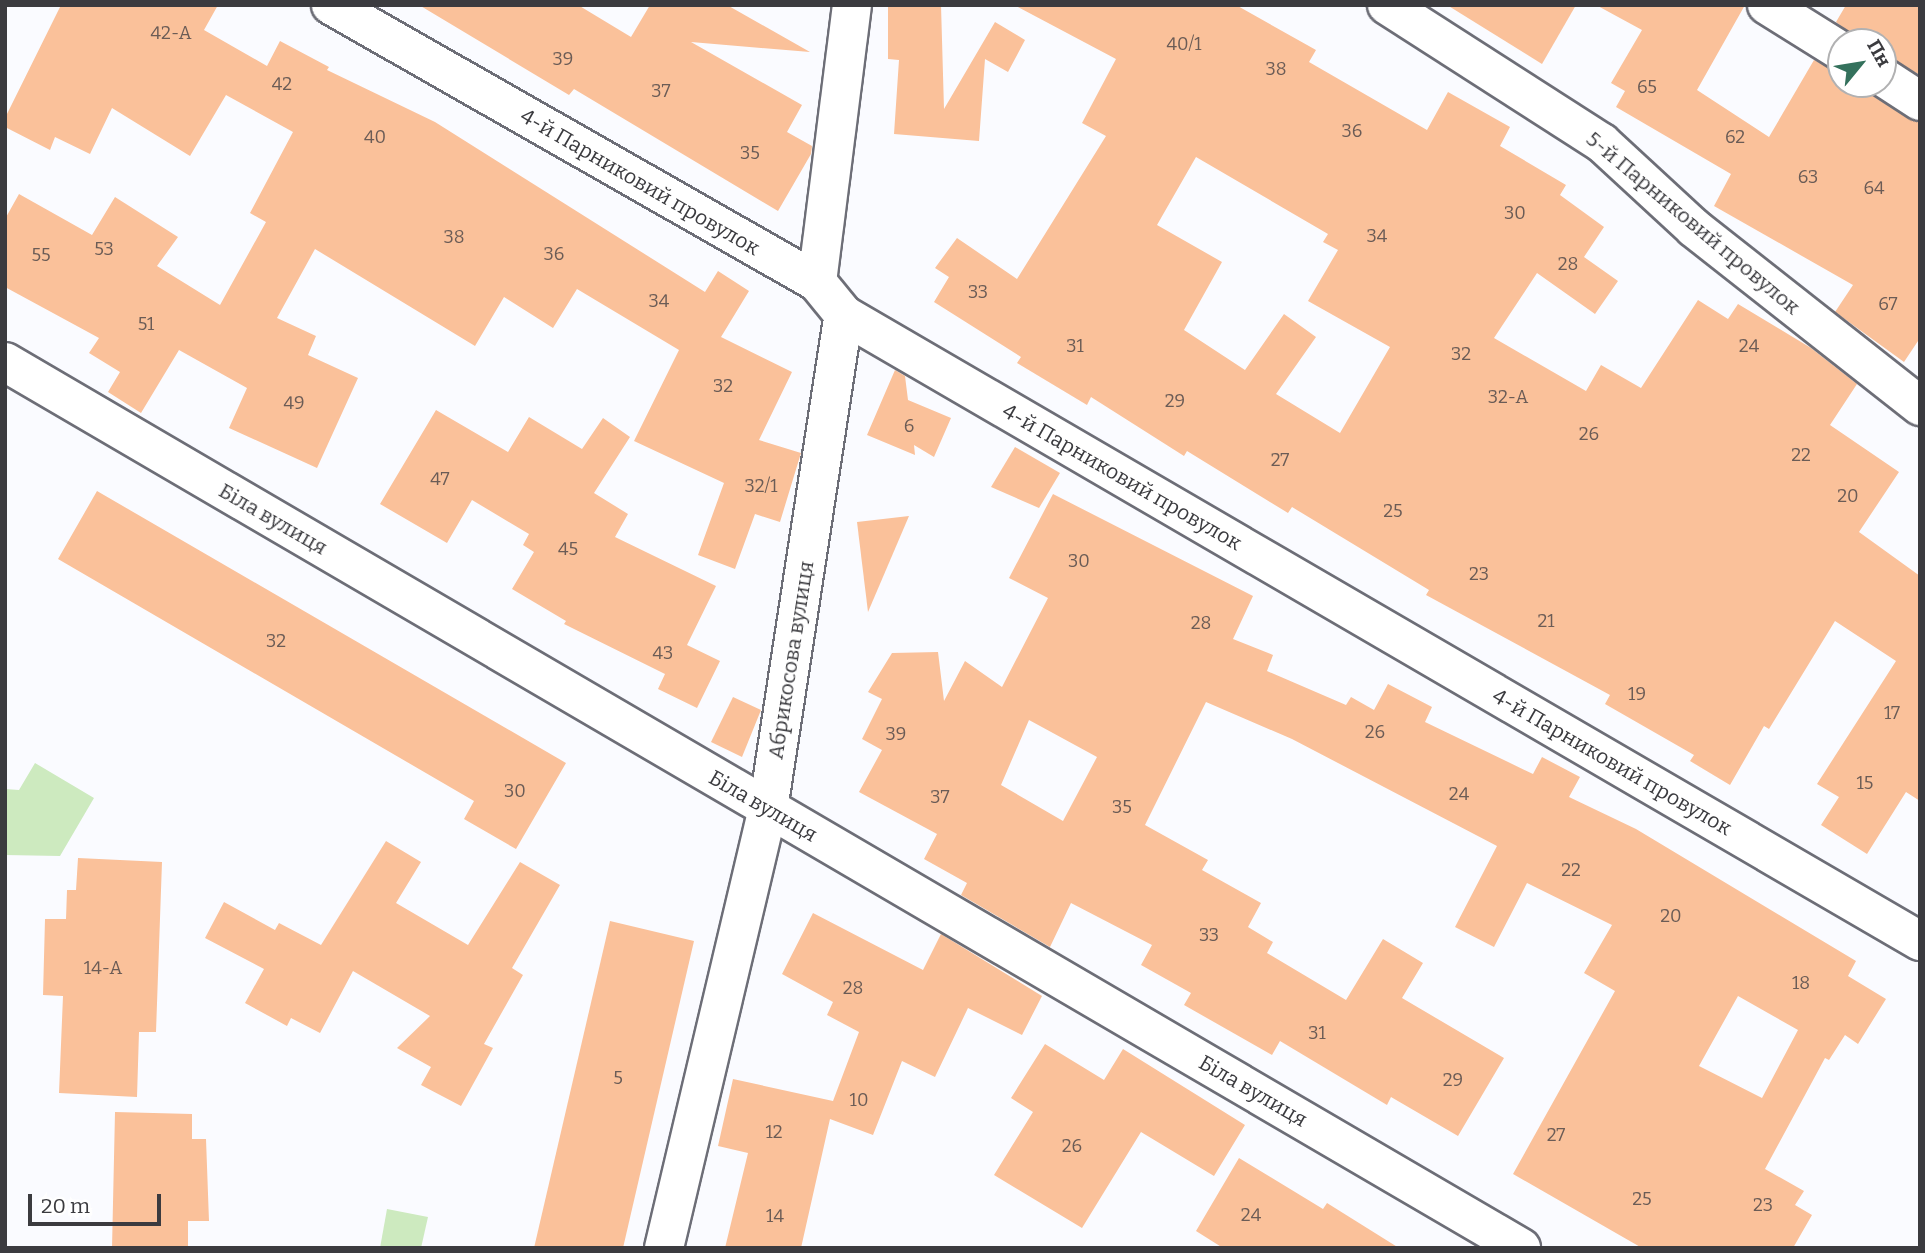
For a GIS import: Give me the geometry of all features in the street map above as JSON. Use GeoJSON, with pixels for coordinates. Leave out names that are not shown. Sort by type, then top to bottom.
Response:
{"type":"FeatureCollection","features":[{"type":"Feature","properties":{"kind":"street","name":"4-й Парниковий провулок"},"geometry":{"type":"LineString","coordinates":[[331,5],[817,282],[844,315],[1920,942]]}},
{"type":"Feature","properties":{"kind":"street"},"geometry":{"type":"LineString","coordinates":[[817,282],[852,5]]}},
{"type":"Feature","properties":{"kind":"street","name":"5-й Парниковий провулок"},"geometry":{"type":"LineString","coordinates":[[1387,5],[1602,143],[1694,228],[1920,407]]}},
{"type":"Feature","properties":{"kind":"street"},"geometry":{"type":"LineString","coordinates":[[1767,5],[1827,42]]}},
{"type":"Feature","properties":{"kind":"street"},"geometry":{"type":"LineString","coordinates":[[1897,86],[1920,101]]}},
{"type":"Feature","properties":{"kind":"street","name":"Абрикосова вулиця"},"geometry":{"type":"LineString","coordinates":[[664,1248],[768,809],[844,315]]}},
{"type":"Feature","properties":{"kind":"street","name":"Біла вулиця"},"geometry":{"type":"LineString","coordinates":[[5,362],[1521,1248]]}},
{"type":"Feature","properties":{"kind":"green space"},"geometry":{"type":"Polygon","coordinates":[[[35,763],[94,798],[60,856],[5,855],[5,789],[19,790],[35,763]]]}},
{"type":"Feature","properties":{"kind":"green space"},"geometry":{"type":"Polygon","coordinates":[[[387,1209],[428,1217],[421,1248],[380,1248],[387,1209]]]}},
{"type":"Feature","properties":{"kind":"building"},"geometry":{"type":"Polygon","coordinates":[[[61,5],[218,5],[204,30],[267,66],[280,41],[329,67],[327,70],[435,122],[705,292],[718,271],[749,291],[721,337],[792,372],[759,440],[801,453],[780,522],[755,514],[735,569],[698,555],[724,483],[634,441],[679,350],[577,289],[553,328],[504,297],[475,346],[315,249],[277,318],[316,336],[308,355],[358,378],[317,468],[229,428],[247,388],[179,350],[141,413],[108,392],[120,372],[89,353],[99,338],[5,287],[5,219],[19,194],[92,235],[115,197],[178,237],[157,266],[220,305],[266,222],[250,213],[293,132],[226,95],[190,156],[112,108],[90,154],[55,137],[50,150],[5,127],[5,118],[61,5]]]}},
{"type":"Feature","properties":{"kind":"building"},"geometry":{"type":"Polygon","coordinates":[[[419,5],[578,5],[631,37],[650,5],[727,5],[810,52],[691,42],[802,105],[787,132],[812,146],[811,154],[778,211],[574,89],[569,95],[419,5]]]}},
{"type":"Feature","properties":{"kind":"building"},"geometry":{"type":"Polygon","coordinates":[[[888,5],[941,5],[944,109],[995,22],[1025,40],[1008,72],[985,59],[979,141],[894,134],[899,60],[888,59],[888,5]]]}},
{"type":"Feature","properties":{"kind":"building"},"geometry":{"type":"Polygon","coordinates":[[[1014,5],[1236,5],[1316,50],[1309,62],[1427,130],[1448,92],[1510,127],[1500,146],[1566,185],[1560,195],[1604,227],[1584,257],[1618,281],[1595,314],[1537,273],[1494,338],[1586,391],[1601,365],[1641,388],[1698,300],[1728,319],[1738,304],[1811,348],[1857,384],[1830,425],[1899,472],[1859,532],[1920,576],[1920,801],[1906,792],[1867,854],[1821,825],[1839,797],[1817,784],[1896,661],[1835,621],[1769,729],[1764,726],[1730,785],[1690,761],[1694,755],[1605,704],[1610,695],[1426,595],[1429,590],[1292,507],[1288,513],[1187,451],[1184,456],[1091,397],[1087,405],[1017,363],[1021,357],[934,302],[949,277],[935,268],[957,238],[1017,279],[1106,136],[1082,123],[1116,59],[1014,5]],[[1196,157],[1157,225],[1222,262],[1184,330],[1245,370],[1284,314],[1316,337],[1276,394],[1340,433],[1390,347],[1308,301],[1338,250],[1323,242],[1328,234],[1196,157]]]}},
{"type":"Feature","properties":{"kind":"building"},"geometry":{"type":"Polygon","coordinates":[[[1447,5],[1576,5],[1542,64],[1447,5]]]}},
{"type":"Feature","properties":{"kind":"building"},"geometry":{"type":"Polygon","coordinates":[[[1596,5],[1745,5],[1697,90],[1769,137],[1814,60],[1827,66],[1827,98],[1876,98],[1920,123],[1920,338],[1904,362],[1835,312],[1853,285],[1714,206],[1731,174],[1616,107],[1625,91],[1611,83],[1642,30],[1596,5]]]}},
{"type":"Feature","properties":{"kind":"building"},"geometry":{"type":"Polygon","coordinates":[[[1846,5],[1920,5],[1920,75],[1897,63],[1897,28],[1844,28],[1836,22],[1846,5]]]}},
{"type":"Feature","properties":{"kind":"building"},"geometry":{"type":"Polygon","coordinates":[[[895,370],[905,376],[908,400],[951,418],[934,457],[914,445],[915,455],[867,435],[895,370]]]}},
{"type":"Feature","properties":{"kind":"building"},"geometry":{"type":"Polygon","coordinates":[[[436,410],[508,452],[529,417],[582,449],[603,418],[630,437],[594,493],[628,514],[615,537],[716,586],[687,645],[720,661],[697,708],[658,689],[665,674],[564,624],[566,621],[512,589],[534,552],[523,545],[529,534],[472,500],[447,543],[380,504],[436,410]]]}},
{"type":"Feature","properties":{"kind":"building"},"geometry":{"type":"Polygon","coordinates":[[[1015,447],[1060,473],[1039,508],[991,487],[1015,447]]]}},
{"type":"Feature","properties":{"kind":"building"},"geometry":{"type":"Polygon","coordinates":[[[97,491],[566,763],[516,849],[464,819],[474,801],[58,559],[97,491]]]}},
{"type":"Feature","properties":{"kind":"building"},"geometry":{"type":"Polygon","coordinates":[[[1053,494],[1253,596],[1233,639],[1273,655],[1267,671],[1346,705],[1351,697],[1374,710],[1388,684],[1432,707],[1425,722],[1533,774],[1542,757],[1580,777],[1569,797],[1636,829],[1856,961],[1848,976],[1886,999],[1858,1044],[1845,1035],[1829,1060],[1825,1058],[1765,1169],[1804,1191],[1795,1205],[1812,1215],[1793,1248],[1642,1248],[1513,1174],[1615,991],[1584,973],[1612,925],[1527,883],[1494,947],[1455,927],[1497,846],[1292,739],[1206,702],[1145,825],[1208,860],[1202,870],[1261,903],[1248,927],[1273,942],[1267,953],[1346,1000],[1383,939],[1423,963],[1402,998],[1504,1058],[1458,1136],[1391,1097],[1387,1105],[1280,1041],[1272,1055],[1184,1005],[1191,993],[1141,965],[1152,945],[1071,903],[1050,947],[961,895],[967,883],[924,859],[937,834],[859,792],[882,750],[862,739],[882,699],[868,692],[892,653],[938,652],[944,701],[965,661],[1002,687],[1048,598],[1009,578],[1053,494]],[[1029,720],[1001,785],[1063,821],[1097,757],[1029,720]],[[1738,996],[1699,1066],[1762,1098],[1798,1030],[1738,996]]]}},
{"type":"Feature","properties":{"kind":"building"},"geometry":{"type":"Polygon","coordinates":[[[909,516],[868,612],[857,522],[909,516]]]}},
{"type":"Feature","properties":{"kind":"building"},"geometry":{"type":"Polygon","coordinates":[[[733,697],[761,710],[742,757],[711,742],[733,697]]]}},
{"type":"Feature","properties":{"kind":"building"},"geometry":{"type":"Polygon","coordinates":[[[386,841],[421,862],[396,903],[468,945],[520,862],[560,885],[512,968],[523,975],[484,1044],[493,1048],[461,1106],[421,1085],[431,1067],[397,1048],[430,1016],[353,971],[320,1033],[291,1018],[287,1026],[245,1003],[264,969],[205,938],[224,902],[275,930],[279,923],[321,945],[386,841]]]}},
{"type":"Feature","properties":{"kind":"building"},"geometry":{"type":"Polygon","coordinates":[[[78,858],[162,862],[156,1032],[139,1032],[137,1097],[59,1093],[63,996],[43,995],[45,919],[66,919],[67,890],[76,890],[78,858]]]}},
{"type":"Feature","properties":{"kind":"building"},"geometry":{"type":"Polygon","coordinates":[[[813,913],[923,970],[941,934],[1042,996],[1022,1035],[968,1008],[935,1077],[902,1061],[873,1135],[830,1119],[801,1248],[725,1248],[748,1153],[718,1146],[733,1079],[833,1101],[859,1032],[827,1015],[833,1002],[782,974],[813,913]]]}},
{"type":"Feature","properties":{"kind":"building"},"geometry":{"type":"Polygon","coordinates":[[[610,921],[694,941],[623,1248],[534,1248],[610,921]]]}},
{"type":"Feature","properties":{"kind":"building"},"geometry":{"type":"Polygon","coordinates":[[[1045,1044],[1104,1080],[1123,1049],[1245,1125],[1214,1176],[1141,1132],[1082,1228],[994,1175],[1033,1112],[1011,1098],[1045,1044]]]}},
{"type":"Feature","properties":{"kind":"building"},"geometry":{"type":"Polygon","coordinates":[[[115,1112],[192,1114],[192,1139],[206,1139],[209,1221],[188,1221],[188,1248],[112,1248],[115,1112]]]}},
{"type":"Feature","properties":{"kind":"building"},"geometry":{"type":"Polygon","coordinates":[[[1239,1158],[1323,1209],[1327,1203],[1399,1248],[1223,1248],[1196,1231],[1239,1158]]]}}]}
